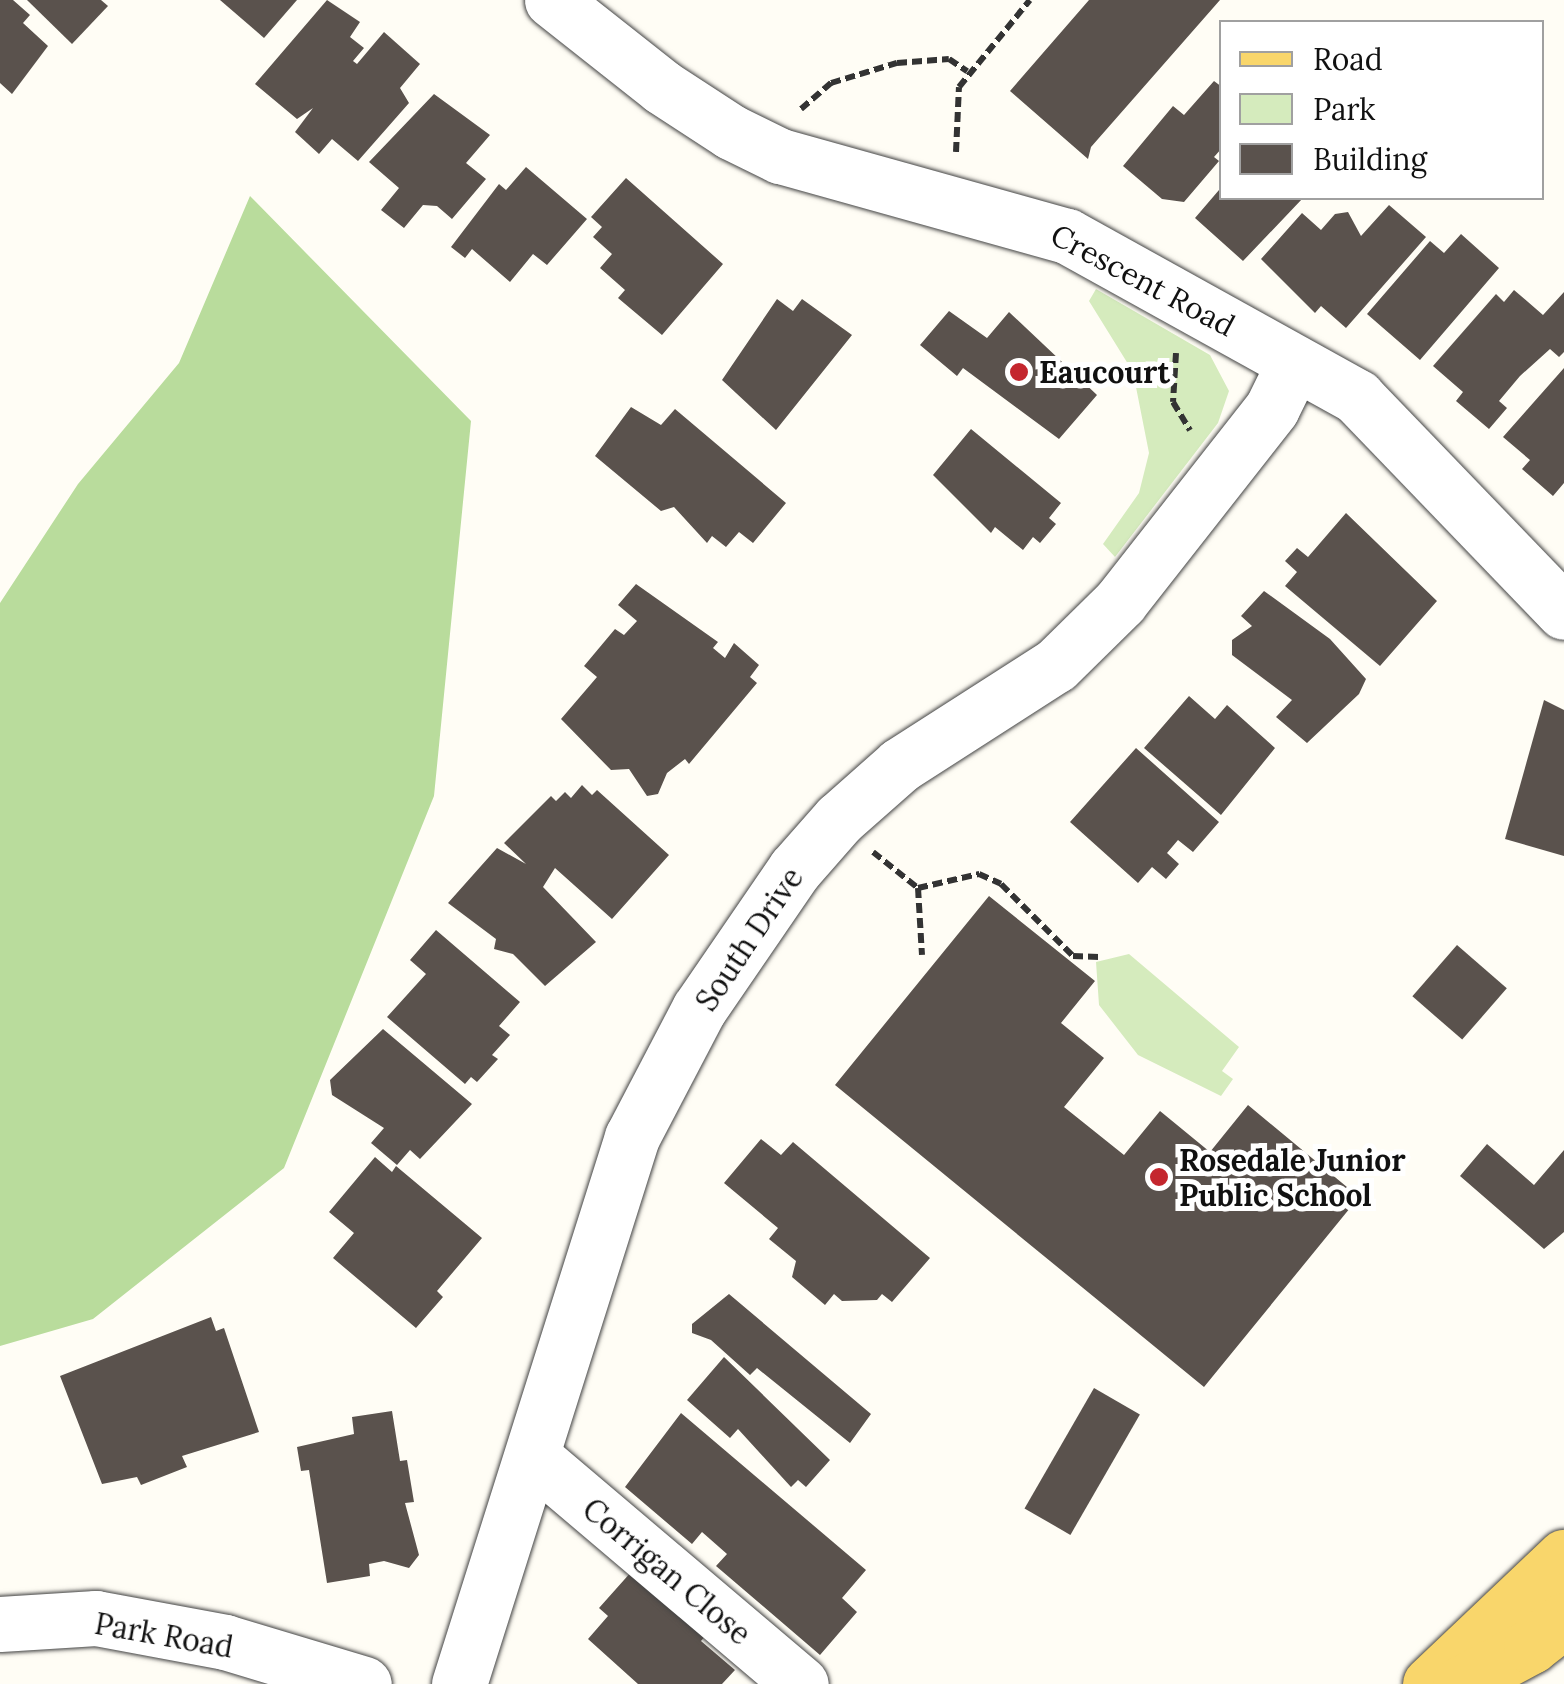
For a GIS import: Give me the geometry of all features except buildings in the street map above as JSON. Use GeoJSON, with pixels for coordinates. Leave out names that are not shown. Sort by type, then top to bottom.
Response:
{"type":"FeatureCollection","features":[{"type":"Feature","properties":{"kind":"main road"},"geometry":{"type":"LineString","coordinates":[[1430,1684],[1564,1557]]}},
{"type":"Feature","properties":{"kind":"main road"},"geometry":{"type":"LineString","coordinates":[[1460,1684],[1531,1646],[1564,1620]]}},
{"type":"Feature","properties":{"kind":"street","name":"Crescent Road"},"geometry":{"type":"LineString","coordinates":[[552,0],[731,132],[780,156],[1066,236],[1357,397],[1382,418],[1564,612]]}},
{"type":"Feature","properties":{"kind":"street","name":"South Drive"},"geometry":{"type":"LineString","coordinates":[[459,1684],[632,1137],[699,1009],[795,869],[900,765],[1056,664],[1120,602],[1272,408],[1294,363]]}},
{"type":"Feature","properties":{"kind":"street","name":"Corrigan Close"},"geometry":{"type":"LineString","coordinates":[[533,1457],[801,1684]]}},
{"type":"Feature","properties":{"kind":"street","name":"Park Road"},"geometry":{"type":"LineString","coordinates":[[0,1624],[96,1618],[226,1642],[339,1681]]}},
{"type":"Feature","properties":{"kind":"path"},"geometry":{"type":"LineString","coordinates":[[957,174],[954,110],[967,71],[1030,0]]}},
{"type":"Feature","properties":{"kind":"path"},"geometry":{"type":"LineString","coordinates":[[794,119],[814,92],[865,71],[927,58],[949,60],[967,71]]}},
{"type":"Feature","properties":{"kind":"path"},"geometry":{"type":"LineString","coordinates":[[1177,348],[1173,402],[1204,446]]}},
{"type":"Feature","properties":{"kind":"path"},"geometry":{"type":"LineString","coordinates":[[856,839],[918,888],[922,955]]}},
{"type":"Feature","properties":{"kind":"path"},"geometry":{"type":"LineString","coordinates":[[918,888],[979,874],[1001,884],[1073,956],[1099,957]]}},
{"type":"Feature","properties":{"kind":"green space"},"geometry":{"type":"Polygon","coordinates":[[[250,196],[471,421],[434,796],[284,1168],[93,1319],[0,1346],[0,603],[78,484],[179,363],[250,196]]]}},
{"type":"Feature","properties":{"kind":"green space"},"geometry":{"type":"Polygon","coordinates":[[[1096,289],[1210,355],[1229,391],[1218,423],[1115,557],[1103,544],[1139,493],[1149,453],[1133,372],[1089,301],[1096,289]]]}},
{"type":"Feature","properties":{"kind":"green space"},"geometry":{"type":"Polygon","coordinates":[[[1129,954],[1239,1047],[1222,1071],[1233,1079],[1221,1096],[1138,1055],[1099,1005],[1096,962],[1129,954]]]}},
{"type":"Feature","properties":{"kind":"place","name":"Eaucourt"},"geometry":{"type":"Point","coordinates":[1019,372]}},
{"type":"Feature","properties":{"kind":"place","name":"Rosedale Junior Public School"},"geometry":{"type":"Point","coordinates":[1159,1177]}}]}
